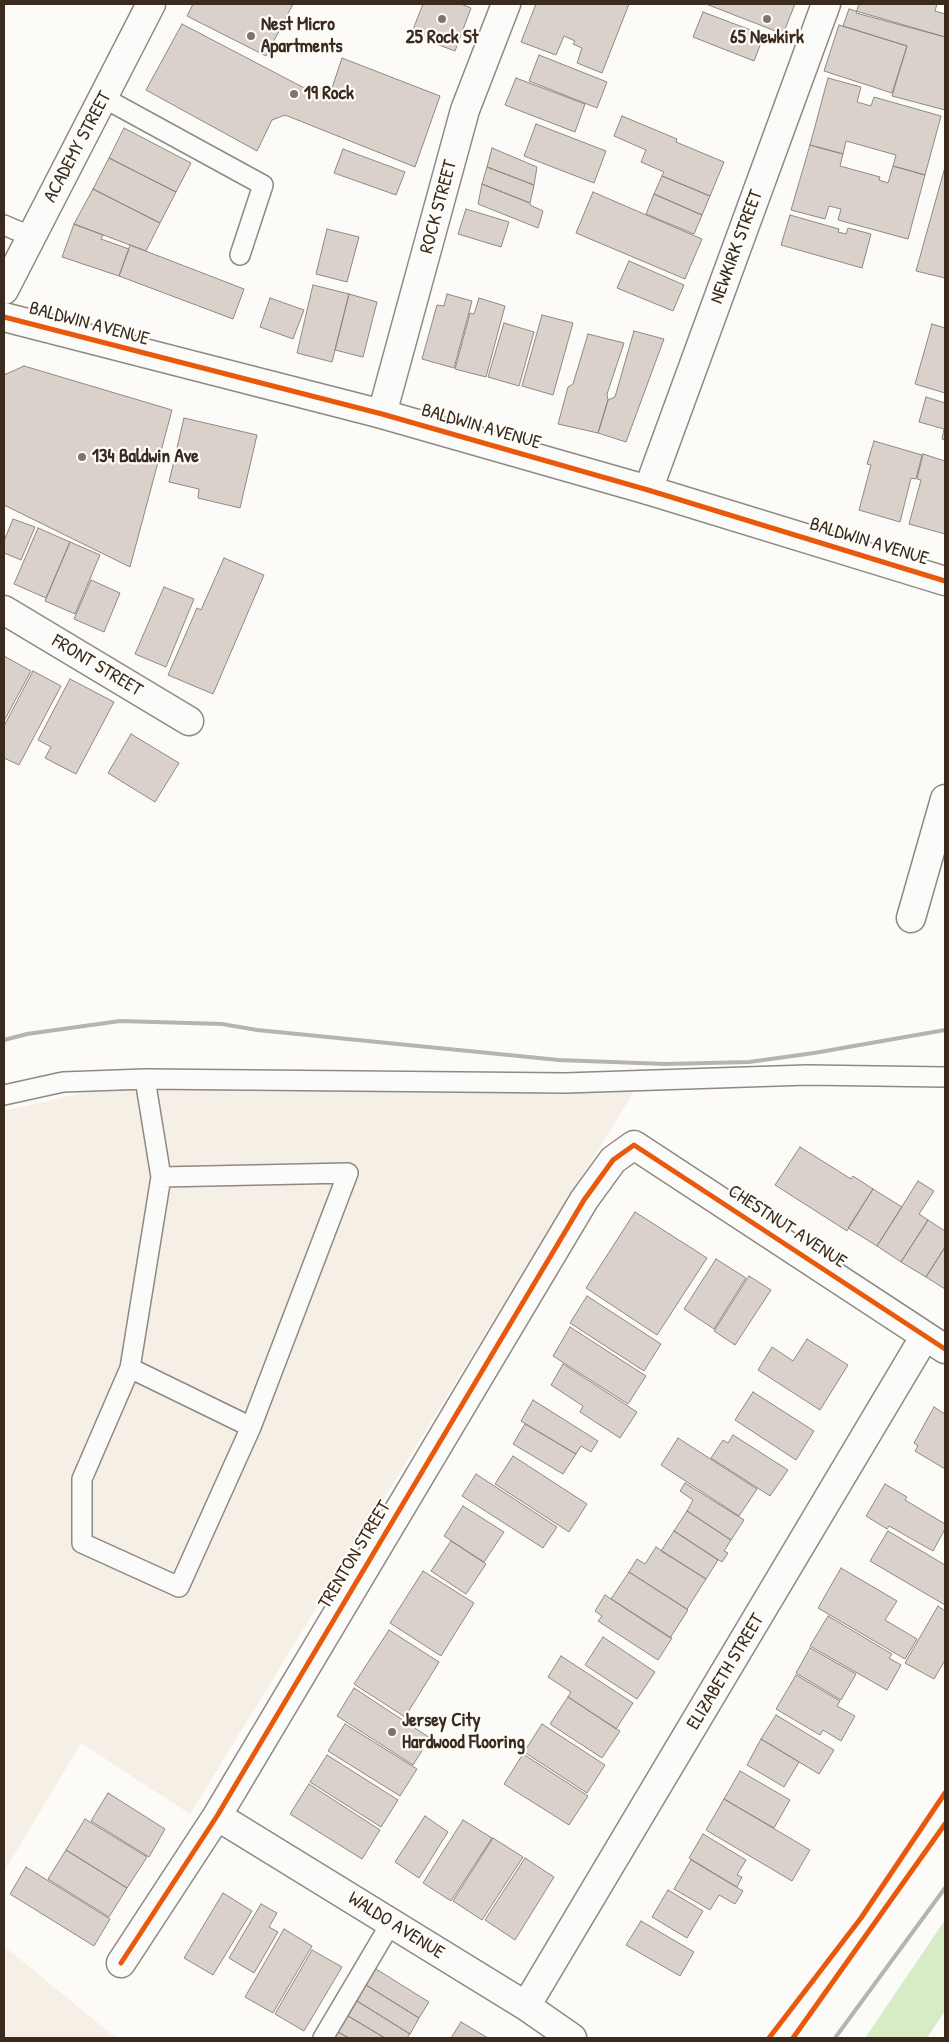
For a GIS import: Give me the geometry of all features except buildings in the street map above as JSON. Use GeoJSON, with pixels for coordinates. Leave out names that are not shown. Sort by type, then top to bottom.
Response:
{"type":"FeatureCollection","features":[{"type":"Feature","properties":{"kind":"street","name":"ACADEMY STREET"},"geometry":{"type":"LineString","coordinates":[[4,290],[152,4]]}},
{"type":"Feature","properties":{"kind":"street","name":"ROCK STREET"},"geometry":{"type":"LineString","coordinates":[[382,414],[465,110],[506,4]]}},
{"type":"Feature","properties":{"kind":"street","name":"NEWKIRK STREET"},"geometry":{"type":"LineString","coordinates":[[648,490],[826,4]]}},
{"type":"Feature","properties":{"kind":"street","name":"BALDWIN AVENUE"},"geometry":{"type":"LineString","coordinates":[[4,317],[382,414],[648,490],[945,581]]}},
{"type":"Feature","properties":{"kind":"street","name":"FRONT STREET"},"geometry":{"type":"LineString","coordinates":[[4,610],[189,721]]}},
{"type":"Feature","properties":{"kind":"street"},"geometry":{"type":"LineString","coordinates":[[911,918],[945,799]]}},
{"type":"Feature","properties":{"kind":"street","name":"CHESTNUT AVENUE"},"geometry":{"type":"LineString","coordinates":[[613,1160],[634,1145],[935,1343]]}},
{"type":"Feature","properties":{"kind":"street","name":"TRENTON STREET"},"geometry":{"type":"LineString","coordinates":[[121,1963],[217,1816],[584,1200],[613,1160]]}},
{"type":"Feature","properties":{"kind":"street","name":"ELIZABETH STREET"},"geometry":{"type":"LineString","coordinates":[[526,2006],[935,1343]]}},
{"type":"Feature","properties":{"kind":"street","name":"WALDO AVENUE"},"geometry":{"type":"LineString","coordinates":[[217,1816],[526,2006],[556,2033]]}},
{"type":"Feature","properties":{"kind":"lane"},"geometry":{"type":"LineString","coordinates":[[104,98],[263,185],[240,255]]}},
{"type":"Feature","properties":{"kind":"lane"},"geometry":{"type":"LineString","coordinates":[[4,225],[32,237]]}},
{"type":"Feature","properties":{"kind":"lane"},"geometry":{"type":"LineString","coordinates":[[4,1095],[63,1082],[145,1079],[565,1083],[808,1075],[945,1077]]}},
{"type":"Feature","properties":{"kind":"lane"},"geometry":{"type":"LineString","coordinates":[[145,1079],[161,1177],[130,1368],[82,1479],[82,1543],[179,1587],[251,1427],[348,1174],[161,1177]]}},
{"type":"Feature","properties":{"kind":"lane"},"geometry":{"type":"LineString","coordinates":[[130,1368],[251,1427]]}},
{"type":"Feature","properties":{"kind":"lane"},"geometry":{"type":"LineString","coordinates":[[323,2038],[391,1923]]}},
{"type":"Feature","properties":{"kind":"shaded area"},"geometry":{"type":"Polygon","coordinates":[[[638,1085],[190,1814],[81,1743],[4,1872],[4,1111],[108,1087],[638,1085]]]}},
{"type":"Feature","properties":{"kind":"shaded area"},"geometry":{"type":"Polygon","coordinates":[[[4,1946],[116,2038],[4,2038],[4,1946]]]}},
{"type":"Feature","properties":{"kind":"green space"},"geometry":{"type":"Polygon","coordinates":[[[945,1920],[945,2011],[927,2038],[865,2038],[945,1920]]]}},
{"type":"Feature","properties":{"kind":"railway"},"geometry":{"type":"LineString","coordinates":[[4,1040],[27,1034],[120,1021],[222,1024],[257,1030],[559,1060],[665,1064],[749,1062],[814,1053],[945,1030]]}},
{"type":"Feature","properties":{"kind":"railway"},"geometry":{"type":"LineString","coordinates":[[769,2038],[861,1918],[945,1793]]}},
{"type":"Feature","properties":{"kind":"railway"},"geometry":{"type":"LineString","coordinates":[[793,2038],[945,1824]]}},
{"type":"Feature","properties":{"kind":"railway"},"geometry":{"type":"LineString","coordinates":[[835,2038],[945,1888]]}},
{"type":"Feature","properties":{"kind":"cycle path"},"geometry":{"type":"LineString","coordinates":[[4,317],[382,414],[648,490],[945,581]]}},
{"type":"Feature","properties":{"kind":"cycle path"},"geometry":{"type":"LineString","coordinates":[[121,1963],[217,1816],[584,1200],[613,1160],[634,1145],[945,1349]]}},
{"type":"Feature","properties":{"kind":"cycle path"},"geometry":{"type":"LineString","coordinates":[[769,2038],[861,1918],[945,1793]]}},
{"type":"Feature","properties":{"kind":"cycle path"},"geometry":{"type":"LineString","coordinates":[[793,2038],[945,1824]]}},
{"type":"Feature","properties":{"kind":"place","name":"25 Rock St"},"geometry":{"type":"Point","coordinates":[442,19]}},
{"type":"Feature","properties":{"kind":"place","name":"65 Newkirk"},"geometry":{"type":"Point","coordinates":[767,19]}},
{"type":"Feature","properties":{"kind":"place","name":"Nest Micro Apartments"},"geometry":{"type":"Point","coordinates":[251,36]}},
{"type":"Feature","properties":{"kind":"place","name":"19 Rock"},"geometry":{"type":"Point","coordinates":[294,94]}},
{"type":"Feature","properties":{"kind":"place","name":"134 Baldwin Ave"},"geometry":{"type":"Point","coordinates":[82,457]}},
{"type":"Feature","properties":{"kind":"place","name":"Jersey City Hardwood Flooring"},"geometry":{"type":"Point","coordinates":[392,1732]}}]}
